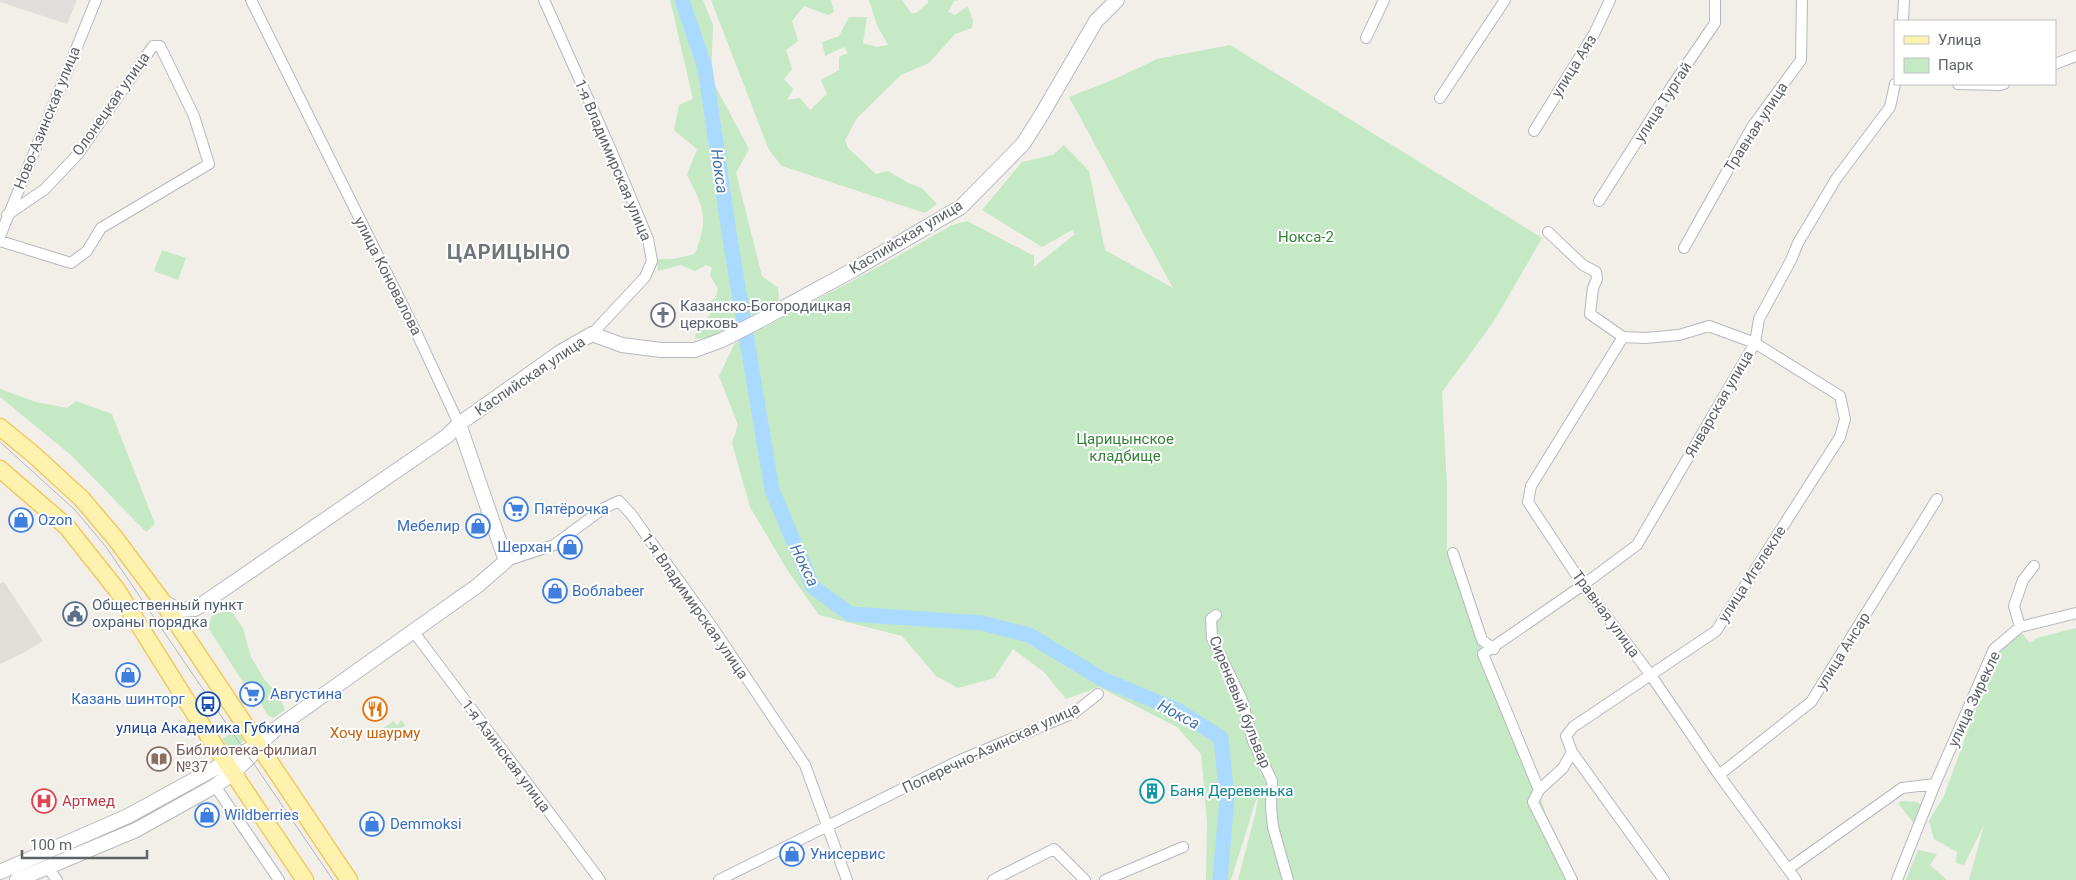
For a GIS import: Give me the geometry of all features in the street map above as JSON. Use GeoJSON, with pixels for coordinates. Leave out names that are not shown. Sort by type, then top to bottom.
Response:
{"type":"FeatureCollection","features":[{"type":"Feature","properties":{"kind":"main road"},"geometry":{"type":"LineString","coordinates":[[0,427],[82,499],[115,538],[162,602],[257,746],[349,880]]}},
{"type":"Feature","properties":{"kind":"main road"},"geometry":{"type":"LineString","coordinates":[[0,469],[66,527],[117,590],[230,768],[305,880]]}},
{"type":"Feature","properties":{"kind":"street","name":"Ново-Азинская улица"},"geometry":{"type":"LineString","coordinates":[[0,236],[96,0]]}},
{"type":"Feature","properties":{"kind":"street","name":"улица Коновалова"},"geometry":{"type":"LineString","coordinates":[[250,0],[460,424],[506,561]]}},
{"type":"Feature","properties":{"kind":"street","name":"1-я Владимирская улица"},"geometry":{"type":"LineString","coordinates":[[544,0],[611,150],[648,239],[652,261],[645,277],[592,334]]}},
{"type":"Feature","properties":{"kind":"street","name":"Каспийская улица"},"geometry":{"type":"LineString","coordinates":[[162,602],[178,610],[195,609],[208,601],[446,436],[560,353],[592,334],[622,345],[661,350],[695,350],[722,340],[759,321],[853,270],[961,207],[1023,144],[1096,21],[1117,0]]}},
{"type":"Feature","properties":{"kind":"street"},"geometry":{"type":"LineString","coordinates":[[1366,38],[1384,0]]}},
{"type":"Feature","properties":{"kind":"street"},"geometry":{"type":"LineString","coordinates":[[1440,98],[1504,0]]}},
{"type":"Feature","properties":{"kind":"street","name":"улица Аяз"},"geometry":{"type":"LineString","coordinates":[[1534,131],[1594,34],[1610,0]]}},
{"type":"Feature","properties":{"kind":"street","name":"улица Тургай"},"geometry":{"type":"LineString","coordinates":[[1599,201],[1672,86],[1715,24],[1715,0]]}},
{"type":"Feature","properties":{"kind":"street","name":"Травная улица"},"geometry":{"type":"LineString","coordinates":[[1684,248],[1752,127],[1801,60],[1802,0]]}},
{"type":"Feature","properties":{"kind":"street"},"geometry":{"type":"LineString","coordinates":[[1903,20],[1904,0]]}},
{"type":"Feature","properties":{"kind":"street","name":"Олонецкая улица"},"geometry":{"type":"LineString","coordinates":[[0,241],[70,263],[87,251],[102,228],[209,164],[194,116],[160,46],[153,46],[78,154],[45,189],[7,215]]}},
{"type":"Feature","properties":{"kind":"street"},"geometry":{"type":"LineString","coordinates":[[2056,64],[2076,56]]}},
{"type":"Feature","properties":{"kind":"street","name":"Январская улица"},"geometry":{"type":"LineString","coordinates":[[1539,790],[1483,654],[1494,649],[1637,545],[1754,343],[1759,319],[1798,244],[1836,179],[1890,107],[1895,85]]}},
{"type":"Feature","properties":{"kind":"street"},"geometry":{"type":"LineString","coordinates":[[1548,232],[1583,265],[1596,272],[1598,280],[1593,288],[1590,314],[1623,337]]}},
{"type":"Feature","properties":{"kind":"street","name":"улица Игелекле"},"geometry":{"type":"LineString","coordinates":[[1572,752],[1566,736],[1573,727],[1716,631],[1840,437],[1845,419],[1840,396],[1754,343],[1709,326],[1679,335],[1645,338],[1623,337]]}},
{"type":"Feature","properties":{"kind":"street","name":"Травная улица"},"geometry":{"type":"LineString","coordinates":[[1623,337],[1531,486],[1528,502],[1584,585],[1650,674],[1719,775],[1796,880]]}},
{"type":"Feature","properties":{"kind":"street","name":"улица Ансар"},"geometry":{"type":"LineString","coordinates":[[1719,775],[1811,702],[1937,499]]}},
{"type":"Feature","properties":{"kind":"street","name":"1-я Владимирская улица"},"geometry":{"type":"LineString","coordinates":[[506,561],[554,545],[604,508],[619,501],[631,514],[712,628],[805,765],[828,827]]}},
{"type":"Feature","properties":{"kind":"street"},"geometry":{"type":"LineString","coordinates":[[1452,553],[1482,640],[1494,649]]}},
{"type":"Feature","properties":{"kind":"street"},"geometry":{"type":"LineString","coordinates":[[0,872],[128,816],[200,778],[230,768],[250,757],[257,746],[277,728],[477,586],[506,561]]}},
{"type":"Feature","properties":{"kind":"street"},"geometry":{"type":"LineString","coordinates":[[2034,566],[2023,580],[2014,606],[2020,627],[2076,613]]}},
{"type":"Feature","properties":{"kind":"street","name":"Сиреневый бульвар"},"geometry":{"type":"LineString","coordinates":[[1216,615],[1211,619],[1212,638],[1242,700],[1253,740],[1272,781],[1271,808],[1273,827],[1288,880]]}},
{"type":"Feature","properties":{"kind":"street","name":"улица Зирекле"},"geometry":{"type":"LineString","coordinates":[[1897,880],[1935,784],[1994,649],[2020,627]]}},
{"type":"Feature","properties":{"kind":"street","name":"1-я Азинская улица"},"geometry":{"type":"LineString","coordinates":[[413,631],[600,880]]}},
{"type":"Feature","properties":{"kind":"street","name":"Поперечно-Азинская улица"},"geometry":{"type":"LineString","coordinates":[[719,880],[960,760],[1074,712],[1098,694]]}},
{"type":"Feature","properties":{"kind":"street"},"geometry":{"type":"LineString","coordinates":[[1572,880],[1533,802],[1539,790],[1563,768],[1572,752],[1664,880]]}},
{"type":"Feature","properties":{"kind":"street"},"geometry":{"type":"LineString","coordinates":[[17,880],[136,830],[215,786],[230,768]]}},
{"type":"Feature","properties":{"kind":"street"},"geometry":{"type":"LineString","coordinates":[[1788,869],[1902,788],[1935,784]]}},
{"type":"Feature","properties":{"kind":"street"},"geometry":{"type":"LineString","coordinates":[[215,786],[279,880]]}},
{"type":"Feature","properties":{"kind":"street"},"geometry":{"type":"LineString","coordinates":[[828,827],[847,880]]}},
{"type":"Feature","properties":{"kind":"street"},"geometry":{"type":"LineString","coordinates":[[1105,880],[1183,847]]}},
{"type":"Feature","properties":{"kind":"street"},"geometry":{"type":"LineString","coordinates":[[993,880],[1054,849],[1085,880]]}},
{"type":"Feature","properties":{"kind":"street"},"geometry":{"type":"LineString","coordinates":[[47,867],[57,880]]}},
{"type":"Feature","properties":{"kind":"shaded area"},"geometry":{"type":"Polygon","coordinates":[[[0,0],[77,0],[67,24],[0,2],[0,0]]]}},
{"type":"Feature","properties":{"kind":"shaded area"},"geometry":{"type":"Polygon","coordinates":[[[4,582],[43,641],[0,664],[0,584],[4,582]]]}},
{"type":"Feature","properties":{"kind":"green space"},"geometry":{"type":"Polygon","coordinates":[[[670,0],[703,0],[713,25],[711,78],[749,149],[736,173],[762,276],[778,288],[779,301],[710,338],[695,339],[696,331],[710,314],[708,302],[716,298],[718,289],[710,275],[712,268],[706,265],[695,271],[680,265],[658,271],[657,259],[673,259],[695,254],[703,221],[701,205],[687,175],[697,149],[674,130],[679,105],[693,99],[670,0]]]}},
{"type":"Feature","properties":{"kind":"green space"},"geometry":{"type":"Polygon","coordinates":[[[711,0],[831,0],[834,12],[828,15],[804,6],[792,21],[798,41],[786,50],[792,69],[784,79],[793,89],[787,100],[800,98],[810,110],[827,94],[821,80],[839,70],[839,57],[848,53],[844,47],[825,56],[822,42],[839,36],[849,17],[867,17],[863,43],[877,47],[888,45],[877,25],[869,0],[902,0],[911,13],[916,13],[928,3],[928,0],[959,0],[954,1],[948,12],[955,15],[968,6],[973,21],[972,28],[955,34],[929,63],[901,75],[857,118],[845,140],[848,148],[876,174],[888,171],[910,184],[922,188],[937,204],[925,213],[782,166],[769,150],[711,0]]]}},
{"type":"Feature","properties":{"kind":"green space"},"geometry":{"type":"Polygon","coordinates":[[[1230,45],[1542,238],[1494,321],[1442,392],[1447,486],[1447,553],[1540,797],[1568,880],[1238,880],[1261,784],[1231,880],[1206,880],[1207,821],[1201,754],[1177,727],[1099,687],[1066,699],[1044,672],[1013,649],[994,678],[958,688],[936,676],[902,636],[819,615],[788,571],[750,507],[732,443],[738,425],[719,376],[735,343],[882,265],[952,225],[967,221],[1034,256],[1034,267],[1075,234],[1072,230],[1042,247],[982,210],[1022,162],[1053,155],[1064,145],[1089,171],[1105,250],[1173,288],[1069,97],[1115,79],[1157,59],[1230,45]],[[1212,638],[1262,776],[1264,768],[1212,638]]]}},
{"type":"Feature","properties":{"kind":"green space"},"geometry":{"type":"Polygon","coordinates":[[[162,250],[186,258],[178,280],[154,271],[162,250]]]}},
{"type":"Feature","properties":{"kind":"green space"},"geometry":{"type":"Polygon","coordinates":[[[0,389],[36,402],[67,408],[76,401],[112,414],[155,524],[146,532],[71,455],[0,397],[0,389]]]}},
{"type":"Feature","properties":{"kind":"green space"},"geometry":{"type":"Polygon","coordinates":[[[228,610],[232,612],[243,628],[251,657],[264,679],[279,695],[285,710],[273,718],[266,712],[251,685],[246,687],[209,629],[211,616],[228,610]]]}},
{"type":"Feature","properties":{"kind":"green space"},"geometry":{"type":"Polygon","coordinates":[[[2076,628],[2076,880],[1969,880],[1984,825],[1964,865],[1956,863],[1957,852],[1934,839],[1929,821],[1944,796],[1996,653],[2020,631],[2030,643],[2037,638],[2076,628]]]}},
{"type":"Feature","properties":{"kind":"green space"},"geometry":{"type":"Polygon","coordinates":[[[401,720],[405,724],[404,727],[398,728],[402,733],[399,735],[393,732],[388,734],[383,728],[394,721],[397,726],[401,720]]]}},
{"type":"Feature","properties":{"kind":"green space"},"geometry":{"type":"Polygon","coordinates":[[[238,728],[244,741],[234,749],[229,748],[222,739],[238,728]]]}},
{"type":"Feature","properties":{"kind":"green space"},"geometry":{"type":"Polygon","coordinates":[[[1902,801],[1917,802],[1925,808],[1915,825],[1898,803],[1902,801]]]}},
{"type":"Feature","properties":{"kind":"green space"},"geometry":{"type":"Polygon","coordinates":[[[1918,850],[1937,854],[1930,865],[1947,880],[1906,880],[1918,850]]]}},
{"type":"Feature","properties":{"kind":"waterway","name":"Нокса"},"geometry":{"type":"LineString","coordinates":[[682,0],[705,68],[730,239],[772,490],[813,587],[850,614],[982,623],[1029,635],[1102,679],[1179,711],[1221,738],[1227,798],[1220,880]]}},
{"type":"Feature","properties":{"kind":"tram line"},"geometry":{"type":"LineString","coordinates":[[0,442],[75,510],[106,547],[333,880]]}},
{"type":"Feature","properties":{"kind":"place","name":"Казанско-Богородицкая церковь"},"geometry":{"type":"Point","coordinates":[663,315]}},
{"type":"Feature","properties":{"kind":"place","name":"Пятёрочка"},"geometry":{"type":"Point","coordinates":[516,509]}},
{"type":"Feature","properties":{"kind":"place","name":"Ozon"},"geometry":{"type":"Point","coordinates":[21,520]}},
{"type":"Feature","properties":{"kind":"place","name":"Мебелир"},"geometry":{"type":"Point","coordinates":[478,526]}},
{"type":"Feature","properties":{"kind":"place","name":"Шерхан"},"geometry":{"type":"Point","coordinates":[570,547]}},
{"type":"Feature","properties":{"kind":"place","name":"Воблаbeer"},"geometry":{"type":"Point","coordinates":[555,591]}},
{"type":"Feature","properties":{"kind":"place","name":"Общественный пункт охраны порядка"},"geometry":{"type":"Point","coordinates":[75,614]}},
{"type":"Feature","properties":{"kind":"place","name":"Казань шинторг"},"geometry":{"type":"Point","coordinates":[128,675]}},
{"type":"Feature","properties":{"kind":"place","name":"Августина"},"geometry":{"type":"Point","coordinates":[252,694]}},
{"type":"Feature","properties":{"kind":"place","name":"улица Академика Губкина"},"geometry":{"type":"Point","coordinates":[208,704]}},
{"type":"Feature","properties":{"kind":"place","name":"Хочу шаурму"},"geometry":{"type":"Point","coordinates":[375,709]}},
{"type":"Feature","properties":{"kind":"place","name":"Библиотека-филиал №37"},"geometry":{"type":"Point","coordinates":[159,759]}},
{"type":"Feature","properties":{"kind":"place","name":"Баня Деревенька"},"geometry":{"type":"Point","coordinates":[1152,791]}},
{"type":"Feature","properties":{"kind":"place","name":"Артмед"},"geometry":{"type":"Point","coordinates":[44,801]}},
{"type":"Feature","properties":{"kind":"place","name":"Wildberries"},"geometry":{"type":"Point","coordinates":[207,815]}},
{"type":"Feature","properties":{"kind":"place","name":"Demmoksi"},"geometry":{"type":"Point","coordinates":[372,824]}},
{"type":"Feature","properties":{"kind":"place","name":"Унисервис"},"geometry":{"type":"Point","coordinates":[792,854]}},
{"type":"Feature","properties":{"kind":"district","name":"ЦАРИЦЫНО"},"geometry":{"type":"Point","coordinates":[509,252]}},
{"type":"Feature","properties":{"kind":"park label","name":"Нокса-2"},"geometry":{"type":"Point","coordinates":[1306,237]}},
{"type":"Feature","properties":{"kind":"park label","name":"Царицынское кладбище"},"geometry":{"type":"Point","coordinates":[1125,448]}}]}
